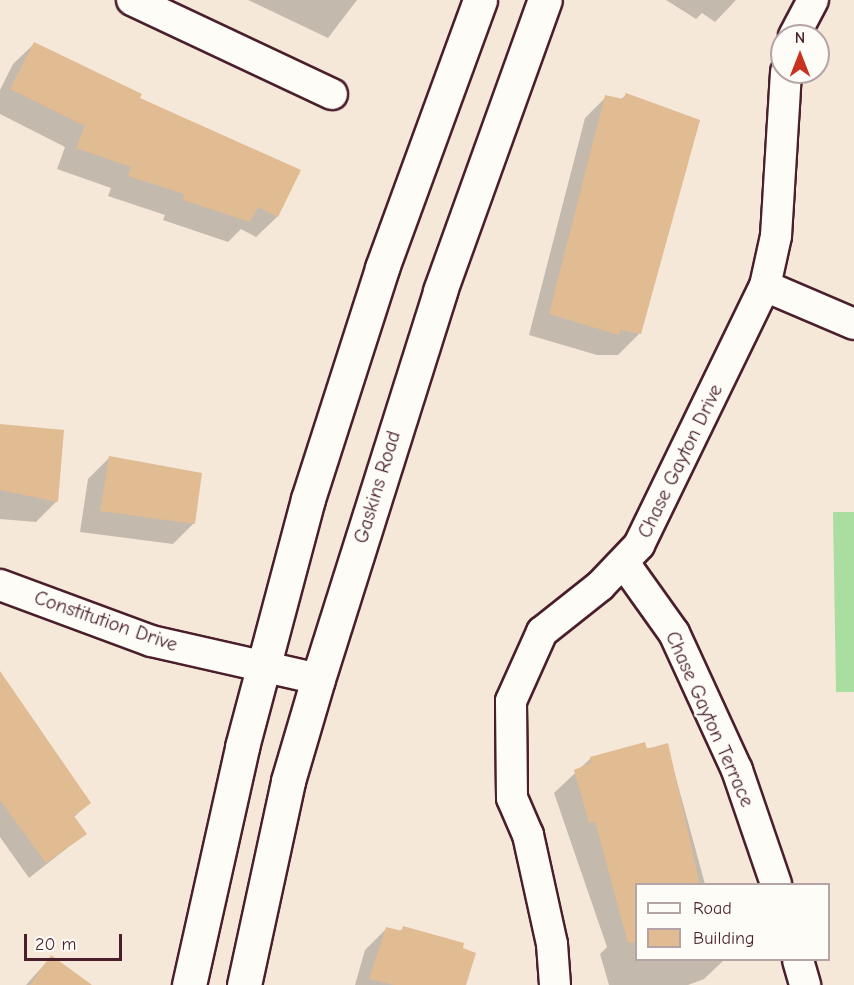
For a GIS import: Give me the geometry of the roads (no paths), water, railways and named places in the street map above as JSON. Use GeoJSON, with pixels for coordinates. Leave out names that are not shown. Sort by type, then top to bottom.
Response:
{"type":"FeatureCollection","features":[{"type":"Feature","properties":{"kind":"main road"},"geometry":{"type":"LineString","coordinates":[[189,985],[264,666],[308,499],[378,279],[480,0]]}},
{"type":"Feature","properties":{"kind":"main road","name":"Gaskins Road"},"geometry":{"type":"LineString","coordinates":[[244,985],[288,781],[318,680],[440,291],[545,0]]}},
{"type":"Feature","properties":{"kind":"street"},"geometry":{"type":"LineString","coordinates":[[132,0],[332,94]]}},
{"type":"Feature","properties":{"kind":"street"},"geometry":{"type":"LineString","coordinates":[[800,24],[813,0]]}},
{"type":"Feature","properties":{"kind":"street","name":"Chase Gayton Drive"},"geometry":{"type":"LineString","coordinates":[[555,985],[552,944],[528,835],[512,798],[512,701],[542,632],[624,563],[639,545],[765,286],[776,236],[785,84]]}},
{"type":"Feature","properties":{"kind":"street"},"geometry":{"type":"LineString","coordinates":[[765,286],[854,324]]}},
{"type":"Feature","properties":{"kind":"street","name":"Chase Gayton Terrace"},"geometry":{"type":"LineString","coordinates":[[624,563],[674,633],[736,770],[775,883]]}},
{"type":"Feature","properties":{"kind":"street","name":"Constitution Drive"},"geometry":{"type":"LineString","coordinates":[[0,585],[151,640],[318,680]]}},
{"type":"Feature","properties":{"kind":"street"},"geometry":{"type":"LineString","coordinates":[[798,961],[806,985]]}}]}
